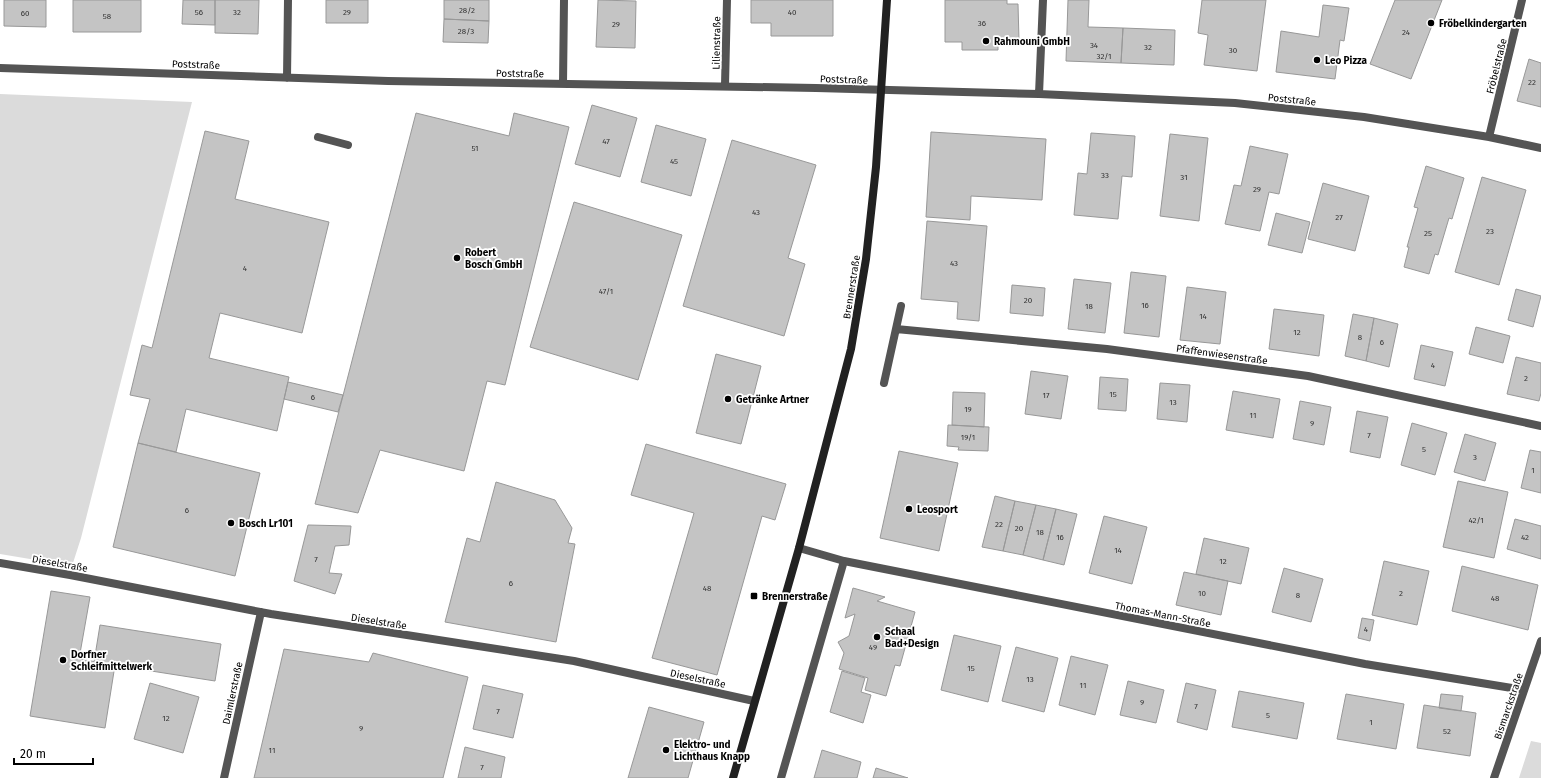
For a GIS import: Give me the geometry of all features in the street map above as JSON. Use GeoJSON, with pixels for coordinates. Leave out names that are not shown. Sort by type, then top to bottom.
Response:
{"type":"FeatureCollection","features":[{"type":"Feature","properties":{"kind":"main road","name":"Brennerstraße"},"geometry":{"type":"LineString","coordinates":[[733,778],[799,548],[850,349],[866,259],[876,167],[887,0]]}},
{"type":"Feature","properties":{"kind":"street"},"geometry":{"type":"LineString","coordinates":[[287,78],[288,0]]}},
{"type":"Feature","properties":{"kind":"street"},"geometry":{"type":"LineString","coordinates":[[563,84],[564,0]]}},
{"type":"Feature","properties":{"kind":"street","name":"Lilienstraße"},"geometry":{"type":"LineString","coordinates":[[725,85],[726,0]]}},
{"type":"Feature","properties":{"kind":"street"},"geometry":{"type":"LineString","coordinates":[[1039,94],[1043,0]]}},
{"type":"Feature","properties":{"kind":"street","name":"Fröbelstraße"},"geometry":{"type":"LineString","coordinates":[[1489,137],[1522,0]]}},
{"type":"Feature","properties":{"kind":"street","name":"Poststraße"},"geometry":{"type":"LineString","coordinates":[[0,68],[287,78],[563,84],[725,85],[1039,94],[1235,103],[1364,117],[1489,137],[1541,148]]}},
{"type":"Feature","properties":{"kind":"street"},"geometry":{"type":"LineString","coordinates":[[318,137],[348,145]]}},
{"type":"Feature","properties":{"kind":"street"},"geometry":{"type":"LineString","coordinates":[[884,383],[901,306]]}},
{"type":"Feature","properties":{"kind":"street","name":"Pfaffenwiesenstraße"},"geometry":{"type":"LineString","coordinates":[[896,329],[1107,349],[1308,376],[1541,426]]}},
{"type":"Feature","properties":{"kind":"street","name":"Thomas-Mann-Straße"},"geometry":{"type":"LineString","coordinates":[[799,548],[844,561],[1365,664],[1524,690]]}},
{"type":"Feature","properties":{"kind":"street"},"geometry":{"type":"LineString","coordinates":[[781,778],[844,561]]}},
{"type":"Feature","properties":{"kind":"street","name":"Dieselstraße"},"geometry":{"type":"LineString","coordinates":[[0,563],[261,612],[574,662],[754,701]]}},
{"type":"Feature","properties":{"kind":"street","name":"Daimlerstraße"},"geometry":{"type":"LineString","coordinates":[[224,778],[261,612]]}},
{"type":"Feature","properties":{"kind":"street","name":"Bismarckstraße"},"geometry":{"type":"LineString","coordinates":[[1494,778],[1541,641]]}},
{"type":"Feature","properties":{"kind":"shaded area"},"geometry":{"type":"Polygon","coordinates":[[[0,94],[192,102],[81,538],[72,566],[0,554],[0,94]]]}},
{"type":"Feature","properties":{"kind":"shaded area"},"geometry":{"type":"Polygon","coordinates":[[[1531,741],[1541,743],[1541,778],[1519,778],[1531,741]]]}},
{"type":"Feature","properties":{"kind":"building"},"geometry":{"type":"Polygon","coordinates":[[[4,0],[46,0],[46,27],[4,26],[4,0]]]}},
{"type":"Feature","properties":{"kind":"building"},"geometry":{"type":"Polygon","coordinates":[[[73,0],[141,0],[141,32],[73,32],[73,0]]]}},
{"type":"Feature","properties":{"kind":"building"},"geometry":{"type":"Polygon","coordinates":[[[183,0],[215,0],[215,25],[182,24],[183,0]]]}},
{"type":"Feature","properties":{"kind":"building"},"geometry":{"type":"Polygon","coordinates":[[[215,0],[259,0],[258,34],[215,33],[215,0]]]}},
{"type":"Feature","properties":{"kind":"building"},"geometry":{"type":"Polygon","coordinates":[[[326,0],[368,0],[368,23],[326,23],[326,0]]]}},
{"type":"Feature","properties":{"kind":"building"},"geometry":{"type":"Polygon","coordinates":[[[444,0],[489,0],[489,21],[444,19],[444,0]]]}},
{"type":"Feature","properties":{"kind":"building"},"geometry":{"type":"Polygon","coordinates":[[[598,0],[636,1],[635,48],[596,47],[598,0]]]}},
{"type":"Feature","properties":{"kind":"building"},"geometry":{"type":"Polygon","coordinates":[[[751,0],[833,0],[833,36],[771,36],[771,23],[751,23],[751,0]]]}},
{"type":"Feature","properties":{"kind":"building"},"geometry":{"type":"Polygon","coordinates":[[[945,0],[1007,0],[1007,4],[1018,4],[1019,41],[998,42],[998,50],[962,50],[962,42],[945,42],[945,0]]]}},
{"type":"Feature","properties":{"kind":"building"},"geometry":{"type":"Polygon","coordinates":[[[1068,0],[1089,0],[1088,27],[1123,28],[1121,63],[1066,61],[1068,0]]]}},
{"type":"Feature","properties":{"kind":"building"},"geometry":{"type":"Polygon","coordinates":[[[1202,0],[1266,0],[1257,71],[1204,65],[1208,35],[1198,33],[1202,0]]]}},
{"type":"Feature","properties":{"kind":"building"},"geometry":{"type":"Polygon","coordinates":[[[1395,0],[1442,0],[1411,79],[1370,64],[1395,0]]]}},
{"type":"Feature","properties":{"kind":"building"},"geometry":{"type":"Polygon","coordinates":[[[1323,5],[1349,8],[1344,41],[1340,40],[1335,79],[1276,72],[1281,31],[1319,37],[1323,5]]]}},
{"type":"Feature","properties":{"kind":"building"},"geometry":{"type":"Polygon","coordinates":[[[444,19],[489,21],[488,43],[443,42],[444,19]]]}},
{"type":"Feature","properties":{"kind":"building"},"geometry":{"type":"Polygon","coordinates":[[[1123,28],[1175,30],[1174,65],[1121,63],[1123,28]]]}},
{"type":"Feature","properties":{"kind":"building"},"geometry":{"type":"Polygon","coordinates":[[[1529,59],[1541,63],[1541,107],[1517,101],[1529,59]]]}},
{"type":"Feature","properties":{"kind":"building"},"geometry":{"type":"Polygon","coordinates":[[[592,105],[637,118],[620,177],[575,164],[592,105]]]}},
{"type":"Feature","properties":{"kind":"building","name":"Robert Bosch GmbH"},"geometry":{"type":"Polygon","coordinates":[[[416,113],[509,136],[514,113],[569,127],[505,385],[487,381],[464,471],[380,450],[358,513],[315,504],[416,113]]]}},
{"type":"Feature","properties":{"kind":"building"},"geometry":{"type":"Polygon","coordinates":[[[656,125],[706,139],[691,196],[641,182],[656,125]]]}},
{"type":"Feature","properties":{"kind":"building"},"geometry":{"type":"Polygon","coordinates":[[[205,131],[249,141],[235,199],[329,222],[302,333],[220,313],[209,358],[289,377],[277,431],[186,409],[176,452],[138,443],[150,399],[130,395],[142,345],[152,348],[205,131]]]}},
{"type":"Feature","properties":{"kind":"building"},"geometry":{"type":"Polygon","coordinates":[[[931,132],[1046,139],[1042,200],[971,196],[970,220],[926,217],[931,132]]]}},
{"type":"Feature","properties":{"kind":"building"},"geometry":{"type":"Polygon","coordinates":[[[1091,133],[1135,136],[1132,177],[1122,176],[1118,219],[1074,215],[1078,173],[1087,174],[1091,133]]]}},
{"type":"Feature","properties":{"kind":"building"},"geometry":{"type":"Polygon","coordinates":[[[1170,134],[1208,138],[1199,221],[1160,216],[1170,134]]]}},
{"type":"Feature","properties":{"kind":"building"},"geometry":{"type":"Polygon","coordinates":[[[732,140],[816,165],[788,258],[805,264],[784,336],[683,306],[732,140]]]}},
{"type":"Feature","properties":{"kind":"building"},"geometry":{"type":"Polygon","coordinates":[[[1250,146],[1288,154],[1279,194],[1269,192],[1260,231],[1225,224],[1234,185],[1241,186],[1250,146]]]}},
{"type":"Feature","properties":{"kind":"building"},"geometry":{"type":"Polygon","coordinates":[[[1426,166],[1464,178],[1452,219],[1449,218],[1438,255],[1435,254],[1429,274],[1404,267],[1409,247],[1407,247],[1418,208],[1414,207],[1426,166]]]}},
{"type":"Feature","properties":{"kind":"building"},"geometry":{"type":"Polygon","coordinates":[[[1482,177],[1526,190],[1499,285],[1455,272],[1482,177]]]}},
{"type":"Feature","properties":{"kind":"building"},"geometry":{"type":"Polygon","coordinates":[[[1323,183],[1369,196],[1355,251],[1308,239],[1323,183]]]}},
{"type":"Feature","properties":{"kind":"building"},"geometry":{"type":"Polygon","coordinates":[[[574,202],[682,235],[638,380],[530,347],[574,202]]]}},
{"type":"Feature","properties":{"kind":"building"},"geometry":{"type":"Polygon","coordinates":[[[1276,213],[1310,222],[1302,253],[1268,245],[1276,213]]]}},
{"type":"Feature","properties":{"kind":"building"},"geometry":{"type":"Polygon","coordinates":[[[927,221],[987,226],[979,321],[957,319],[958,302],[921,299],[927,221]]]}},
{"type":"Feature","properties":{"kind":"building"},"geometry":{"type":"Polygon","coordinates":[[[1131,272],[1166,276],[1159,337],[1124,333],[1131,272]]]}},
{"type":"Feature","properties":{"kind":"building"},"geometry":{"type":"Polygon","coordinates":[[[1074,279],[1111,283],[1105,333],[1068,329],[1074,279]]]}},
{"type":"Feature","properties":{"kind":"building"},"geometry":{"type":"Polygon","coordinates":[[[1012,285],[1045,288],[1043,316],[1010,313],[1012,285]]]}},
{"type":"Feature","properties":{"kind":"building"},"geometry":{"type":"Polygon","coordinates":[[[1187,287],[1226,292],[1220,344],[1180,340],[1187,287]]]}},
{"type":"Feature","properties":{"kind":"building"},"geometry":{"type":"Polygon","coordinates":[[[1516,289],[1541,296],[1533,327],[1508,320],[1516,289]]]}},
{"type":"Feature","properties":{"kind":"building"},"geometry":{"type":"Polygon","coordinates":[[[1274,309],[1324,315],[1319,356],[1269,349],[1274,309]]]}},
{"type":"Feature","properties":{"kind":"building"},"geometry":{"type":"Polygon","coordinates":[[[1353,314],[1374,318],[1366,361],[1345,356],[1353,314]]]}},
{"type":"Feature","properties":{"kind":"building"},"geometry":{"type":"Polygon","coordinates":[[[1374,318],[1398,324],[1389,367],[1366,361],[1374,318]]]}},
{"type":"Feature","properties":{"kind":"building"},"geometry":{"type":"Polygon","coordinates":[[[1476,327],[1510,336],[1503,363],[1469,354],[1476,327]]]}},
{"type":"Feature","properties":{"kind":"building"},"geometry":{"type":"Polygon","coordinates":[[[1421,345],[1453,352],[1445,386],[1414,379],[1421,345]]]}},
{"type":"Feature","properties":{"kind":"building","name":"Getränke Artner"},"geometry":{"type":"Polygon","coordinates":[[[716,354],[761,366],[741,444],[696,433],[716,354]]]}},
{"type":"Feature","properties":{"kind":"building"},"geometry":{"type":"Polygon","coordinates":[[[1516,357],[1541,363],[1541,393],[1539,401],[1507,394],[1516,357]]]}},
{"type":"Feature","properties":{"kind":"building"},"geometry":{"type":"Polygon","coordinates":[[[1031,371],[1068,376],[1061,419],[1025,414],[1031,371]]]}},
{"type":"Feature","properties":{"kind":"building"},"geometry":{"type":"Polygon","coordinates":[[[1100,377],[1128,379],[1126,411],[1098,409],[1100,377]]]}},
{"type":"Feature","properties":{"kind":"building"},"geometry":{"type":"Polygon","coordinates":[[[288,382],[343,395],[338,412],[284,399],[288,382]]]}},
{"type":"Feature","properties":{"kind":"building"},"geometry":{"type":"Polygon","coordinates":[[[1160,383],[1190,385],[1187,422],[1157,419],[1160,383]]]}},
{"type":"Feature","properties":{"kind":"building"},"geometry":{"type":"Polygon","coordinates":[[[1233,391],[1280,399],[1273,438],[1226,430],[1233,391]]]}},
{"type":"Feature","properties":{"kind":"building"},"geometry":{"type":"Polygon","coordinates":[[[953,392],[985,393],[984,427],[952,425],[953,392]]]}},
{"type":"Feature","properties":{"kind":"building"},"geometry":{"type":"Polygon","coordinates":[[[1300,401],[1331,407],[1324,445],[1293,439],[1300,401]]]}},
{"type":"Feature","properties":{"kind":"building"},"geometry":{"type":"Polygon","coordinates":[[[1357,411],[1388,417],[1380,458],[1350,452],[1357,411]]]}},
{"type":"Feature","properties":{"kind":"building"},"geometry":{"type":"Polygon","coordinates":[[[1412,423],[1447,433],[1435,475],[1401,465],[1412,423]]]}},
{"type":"Feature","properties":{"kind":"building"},"geometry":{"type":"Polygon","coordinates":[[[948,425],[989,427],[988,451],[958,450],[959,447],[947,446],[948,425]]]}},
{"type":"Feature","properties":{"kind":"building"},"geometry":{"type":"Polygon","coordinates":[[[1465,434],[1496,443],[1485,481],[1454,472],[1465,434]]]}},
{"type":"Feature","properties":{"kind":"building"},"geometry":{"type":"Polygon","coordinates":[[[138,443],[260,473],[235,576],[113,547],[138,443]]]}},
{"type":"Feature","properties":{"kind":"building"},"geometry":{"type":"Polygon","coordinates":[[[646,444],[786,484],[775,520],[762,516],[717,675],[652,658],[694,513],[631,495],[646,444]]]}},
{"type":"Feature","properties":{"kind":"building"},"geometry":{"type":"Polygon","coordinates":[[[1530,450],[1541,452],[1541,493],[1521,488],[1530,450]]]}},
{"type":"Feature","properties":{"kind":"building"},"geometry":{"type":"Polygon","coordinates":[[[899,451],[958,463],[939,551],[880,538],[899,451]]]}},
{"type":"Feature","properties":{"kind":"building"},"geometry":{"type":"Polygon","coordinates":[[[1458,481],[1508,492],[1494,558],[1443,547],[1458,481]]]}},
{"type":"Feature","properties":{"kind":"building"},"geometry":{"type":"Polygon","coordinates":[[[496,482],[555,500],[572,528],[568,543],[575,544],[556,642],[445,622],[467,538],[480,542],[496,482]]]}},
{"type":"Feature","properties":{"kind":"building"},"geometry":{"type":"Polygon","coordinates":[[[995,496],[1015,501],[1003,551],[982,547],[995,496]]]}},
{"type":"Feature","properties":{"kind":"building"},"geometry":{"type":"Polygon","coordinates":[[[1015,501],[1036,505],[1023,555],[1003,551],[1015,501]]]}},
{"type":"Feature","properties":{"kind":"building"},"geometry":{"type":"Polygon","coordinates":[[[1036,505],[1056,509],[1043,560],[1023,555],[1036,505]]]}},
{"type":"Feature","properties":{"kind":"building"},"geometry":{"type":"Polygon","coordinates":[[[1056,509],[1077,514],[1064,565],[1043,560],[1056,509]]]}},
{"type":"Feature","properties":{"kind":"building"},"geometry":{"type":"Polygon","coordinates":[[[1104,516],[1147,527],[1132,584],[1089,573],[1104,516]]]}},
{"type":"Feature","properties":{"kind":"building"},"geometry":{"type":"Polygon","coordinates":[[[1515,519],[1541,526],[1541,559],[1507,549],[1515,519]]]}},
{"type":"Feature","properties":{"kind":"building"},"geometry":{"type":"Polygon","coordinates":[[[308,525],[351,526],[349,545],[335,546],[329,573],[342,574],[335,594],[294,581],[308,525]]]}},
{"type":"Feature","properties":{"kind":"building"},"geometry":{"type":"Polygon","coordinates":[[[1204,538],[1249,548],[1241,584],[1196,574],[1204,538]]]}},
{"type":"Feature","properties":{"kind":"building"},"geometry":{"type":"Polygon","coordinates":[[[1384,561],[1429,571],[1417,625],[1372,615],[1384,561]]]}},
{"type":"Feature","properties":{"kind":"building"},"geometry":{"type":"Polygon","coordinates":[[[1462,566],[1538,585],[1528,630],[1452,611],[1462,566]]]}},
{"type":"Feature","properties":{"kind":"building"},"geometry":{"type":"Polygon","coordinates":[[[1284,568],[1323,579],[1311,622],[1272,612],[1284,568]]]}},
{"type":"Feature","properties":{"kind":"building"},"geometry":{"type":"Polygon","coordinates":[[[1184,572],[1228,581],[1221,615],[1176,605],[1184,572]]]}},
{"type":"Feature","properties":{"kind":"building"},"geometry":{"type":"Polygon","coordinates":[[[853,588],[885,597],[877,601],[915,612],[900,666],[895,665],[886,696],[865,690],[868,678],[839,669],[844,653],[838,642],[849,636],[855,614],[845,618],[853,588]]]}},
{"type":"Feature","properties":{"kind":"building","name":"Dorfner Schleifmittelwerk"},"geometry":{"type":"Polygon","coordinates":[[[51,591],[90,597],[79,659],[115,665],[105,728],[30,716],[51,591]]]}},
{"type":"Feature","properties":{"kind":"building"},"geometry":{"type":"Polygon","coordinates":[[[1362,618],[1374,620],[1370,641],[1358,638],[1362,618]]]}},
{"type":"Feature","properties":{"kind":"building","name":"Dorfner Schleifmittelwerk"},"geometry":{"type":"Polygon","coordinates":[[[100,625],[221,644],[215,681],[94,662],[100,625]]]}},
{"type":"Feature","properties":{"kind":"building"},"geometry":{"type":"Polygon","coordinates":[[[954,635],[1001,646],[988,702],[941,690],[954,635]]]}},
{"type":"Feature","properties":{"kind":"building"},"geometry":{"type":"Polygon","coordinates":[[[1016,647],[1058,658],[1044,712],[1002,701],[1016,647]]]}},
{"type":"Feature","properties":{"kind":"building"},"geometry":{"type":"Polygon","coordinates":[[[284,649],[369,662],[373,653],[468,677],[443,778],[254,778],[284,649]]]}},
{"type":"Feature","properties":{"kind":"building"},"geometry":{"type":"Polygon","coordinates":[[[1071,656],[1108,665],[1095,715],[1059,705],[1071,656]]]}},
{"type":"Feature","properties":{"kind":"building"},"geometry":{"type":"Polygon","coordinates":[[[842,671],[865,678],[861,692],[871,695],[863,723],[830,712],[842,671]]]}},
{"type":"Feature","properties":{"kind":"building"},"geometry":{"type":"Polygon","coordinates":[[[1128,681],[1164,690],[1156,723],[1120,715],[1128,681]]]}},
{"type":"Feature","properties":{"kind":"building"},"geometry":{"type":"Polygon","coordinates":[[[150,683],[199,697],[183,753],[134,739],[150,683]]]}},
{"type":"Feature","properties":{"kind":"building"},"geometry":{"type":"Polygon","coordinates":[[[1186,683],[1216,690],[1207,730],[1177,722],[1186,683]]]}},
{"type":"Feature","properties":{"kind":"building"},"geometry":{"type":"Polygon","coordinates":[[[483,685],[523,694],[513,738],[473,729],[483,685]]]}},
{"type":"Feature","properties":{"kind":"building"},"geometry":{"type":"Polygon","coordinates":[[[1239,691],[1304,703],[1297,739],[1232,727],[1239,691]]]}},
{"type":"Feature","properties":{"kind":"building"},"geometry":{"type":"Polygon","coordinates":[[[1346,694],[1404,704],[1396,749],[1337,739],[1346,694]]]}},
{"type":"Feature","properties":{"kind":"building"},"geometry":{"type":"Polygon","coordinates":[[[1441,694],[1463,696],[1461,711],[1439,708],[1441,694]]]}},
{"type":"Feature","properties":{"kind":"building"},"geometry":{"type":"Polygon","coordinates":[[[1424,705],[1476,713],[1470,756],[1417,748],[1424,705]]]}},
{"type":"Feature","properties":{"kind":"building","name":"Elektro- und Lichthaus Knapp"},"geometry":{"type":"Polygon","coordinates":[[[649,707],[704,722],[688,778],[628,778],[649,707]]]}},
{"type":"Feature","properties":{"kind":"building"},"geometry":{"type":"Polygon","coordinates":[[[465,747],[505,757],[501,778],[458,778],[465,747]]]}},
{"type":"Feature","properties":{"kind":"building"},"geometry":{"type":"Polygon","coordinates":[[[822,750],[861,762],[857,778],[814,778],[822,750]]]}},
{"type":"Feature","properties":{"kind":"building"},"geometry":{"type":"Polygon","coordinates":[[[876,768],[908,778],[873,778],[876,768]]]}},
{"type":"Feature","properties":{"kind":"place","name":"Fröbelkindergarten"},"geometry":{"type":"Point","coordinates":[1431,23]}},
{"type":"Feature","properties":{"kind":"place","name":"Rahmouni GmbH"},"geometry":{"type":"Point","coordinates":[986,41]}},
{"type":"Feature","properties":{"kind":"place","name":"Leo Pizza"},"geometry":{"type":"Point","coordinates":[1317,60]}},
{"type":"Feature","properties":{"kind":"place","name":"Robert Bosch GmbH"},"geometry":{"type":"Point","coordinates":[457,258]}},
{"type":"Feature","properties":{"kind":"place","name":"Getränke Artner"},"geometry":{"type":"Point","coordinates":[728,399]}},
{"type":"Feature","properties":{"kind":"place","name":"Leosport"},"geometry":{"type":"Point","coordinates":[909,509]}},
{"type":"Feature","properties":{"kind":"place","name":"Bosch Lr101"},"geometry":{"type":"Point","coordinates":[231,523]}},
{"type":"Feature","properties":{"kind":"place","name":"Brennerstraße"},"geometry":{"type":"Point","coordinates":[754,596]}},
{"type":"Feature","properties":{"kind":"place","name":"Schaal Bad+Design"},"geometry":{"type":"Point","coordinates":[877,637]}},
{"type":"Feature","properties":{"kind":"place","name":"Dorfner Schleifmittelwerk"},"geometry":{"type":"Point","coordinates":[63,660]}},
{"type":"Feature","properties":{"kind":"place","name":"Elektro- und Lichthaus Knapp"},"geometry":{"type":"Point","coordinates":[666,750]}}]}
